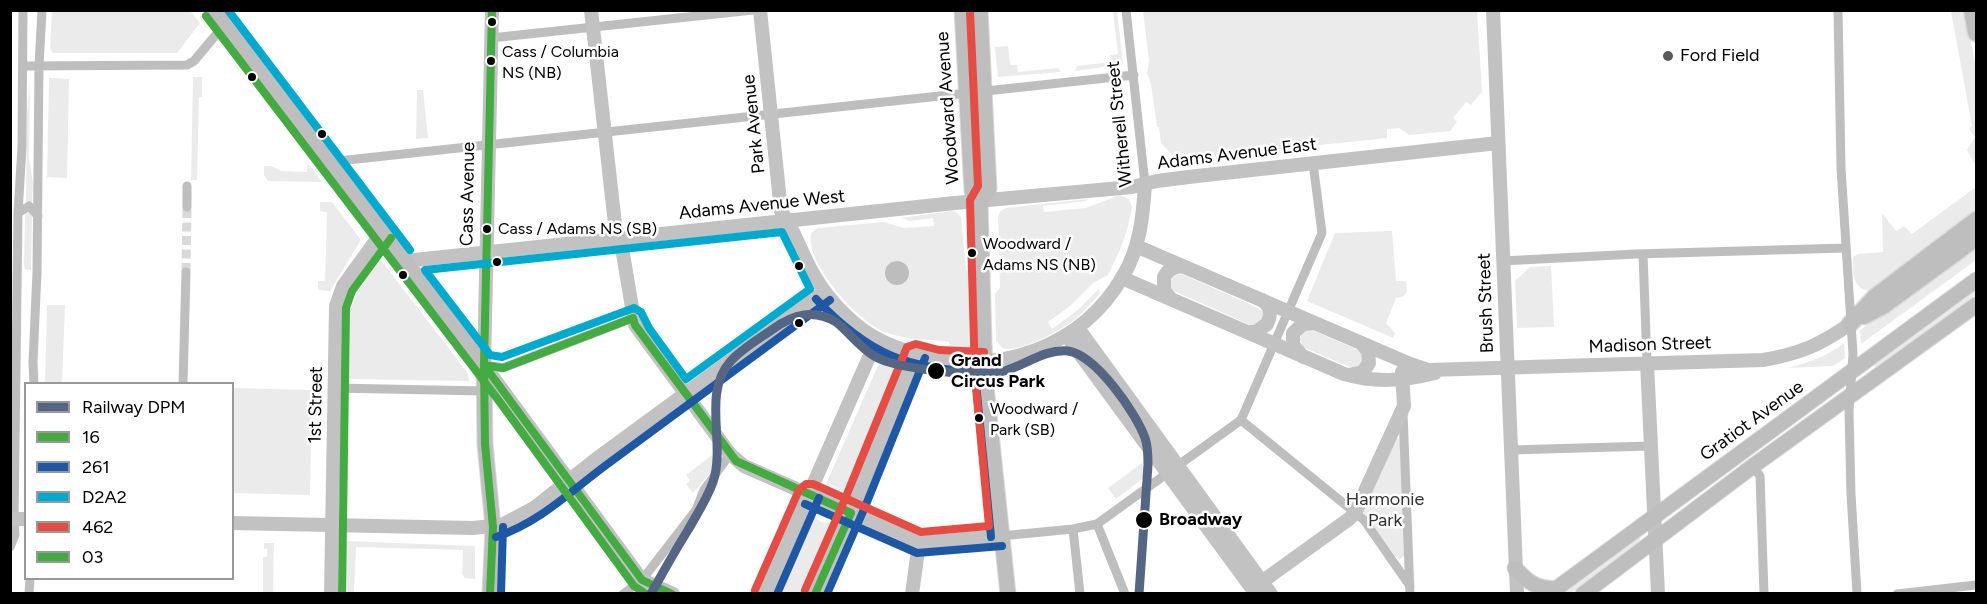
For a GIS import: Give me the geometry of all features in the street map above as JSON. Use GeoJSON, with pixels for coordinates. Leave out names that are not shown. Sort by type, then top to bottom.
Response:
{"type":"FeatureCollection","features":[{"type":"Feature","properties":{"kind":"highway"},"geometry":{"type":"LineString","coordinates":[[1972,10],[1977,33]]}},
{"type":"Feature","properties":{"kind":"highway"},"geometry":{"type":"LineString","coordinates":[[1850,324],[1876,296],[1977,220]]}},
{"type":"Feature","properties":{"kind":"highway"},"geometry":{"type":"LineString","coordinates":[[1850,324],[1883,306],[1977,238]]}},
{"type":"Feature","properties":{"kind":"main road"},"geometry":{"type":"LineString","coordinates":[[214,10],[226,18],[329,162],[484,365]]}},
{"type":"Feature","properties":{"kind":"main road","name":"Woodward Avenue"},"geometry":{"type":"LineString","coordinates":[[962,10],[972,191],[980,201],[984,362],[1008,594]]}},
{"type":"Feature","properties":{"kind":"main road","name":"Woodward Avenue"},"geometry":{"type":"LineString","coordinates":[[980,10],[989,189],[980,201]]}},
{"type":"Feature","properties":{"kind":"main road","name":"Gratiot Avenue"},"geometry":{"type":"LineString","coordinates":[[1553,591],[1977,280]]}},
{"type":"Feature","properties":{"kind":"main road","name":"Gratiot Avenue"},"geometry":{"type":"LineString","coordinates":[[1583,594],[1754,466],[1977,305]]}},
{"type":"Feature","properties":{"kind":"main road","name":"Cass Avenue"},"geometry":{"type":"LineString","coordinates":[[484,365],[485,453],[493,527],[490,594]]}},
{"type":"Feature","properties":{"kind":"main road"},"geometry":{"type":"LineString","coordinates":[[1515,568],[1527,582],[1553,591]]}},
{"type":"Feature","properties":{"kind":"street"},"geometry":{"type":"LineString","coordinates":[[10,547],[15,535],[17,519],[18,213],[21,192],[23,10]]}},
{"type":"Feature","properties":{"kind":"street"},"geometry":{"type":"LineString","coordinates":[[34,382],[39,65],[42,10]]}},
{"type":"Feature","properties":{"kind":"street","name":"Cass Avenue"},"geometry":{"type":"LineString","coordinates":[[484,365],[492,10]]}},
{"type":"Feature","properties":{"kind":"street"},"geometry":{"type":"LineString","coordinates":[[591,10],[618,238],[623,254],[633,318],[640,333],[730,454],[744,466],[919,543],[1073,529],[1097,524],[1241,420],[1322,233],[1313,163]]}},
{"type":"Feature","properties":{"kind":"street"},"geometry":{"type":"LineString","coordinates":[[491,38],[753,10]]}},
{"type":"Feature","properties":{"kind":"street","name":"Park Avenue"},"geometry":{"type":"LineString","coordinates":[[760,10],[780,207],[824,292],[842,313],[877,339],[900,350],[937,360],[984,362]]}},
{"type":"Feature","properties":{"kind":"street","name":"Witherell Street"},"geometry":{"type":"LineString","coordinates":[[984,362],[1008,359],[1053,342],[1078,328],[1098,310],[1122,278],[1136,246],[1145,184],[1126,10]]}},
{"type":"Feature","properties":{"kind":"street","name":"Brush Street"},"geometry":{"type":"LineString","coordinates":[[1493,10],[1517,594]]}},
{"type":"Feature","properties":{"kind":"street"},"geometry":{"type":"LineString","coordinates":[[1838,10],[1845,248],[1853,354],[1850,397],[1851,494],[1857,594]]}},
{"type":"Feature","properties":{"kind":"street"},"geometry":{"type":"LineString","coordinates":[[23,66],[187,65],[194,61],[226,18]]}},
{"type":"Feature","properties":{"kind":"street"},"geometry":{"type":"LineString","coordinates":[[329,162],[1134,75]]}},
{"type":"Feature","properties":{"kind":"street","name":"Adams Avenue East"},"geometry":{"type":"LineString","coordinates":[[980,201],[1131,187],[1313,163],[1498,143]]}},
{"type":"Feature","properties":{"kind":"street"},"geometry":{"type":"LineString","coordinates":[[187,186],[187,207]]}},
{"type":"Feature","properties":{"kind":"street","name":"Adams Avenue West"},"geometry":{"type":"LineString","coordinates":[[405,261],[980,201]]}},
{"type":"Feature","properties":{"kind":"street"},"geometry":{"type":"LineString","coordinates":[[18,213],[29,206],[38,216]]}},
{"type":"Feature","properties":{"kind":"street","name":"1st Street"},"geometry":{"type":"LineString","coordinates":[[331,594],[336,306],[343,286],[382,232]]}},
{"type":"Feature","properties":{"kind":"street","name":"Madison Street"},"geometry":{"type":"LineString","coordinates":[[1136,246],[1419,368],[1443,371],[1763,360],[1790,356],[1813,347],[1850,324]]}},
{"type":"Feature","properties":{"kind":"street"},"geometry":{"type":"LineString","coordinates":[[1502,261],[1845,248]]}},
{"type":"Feature","properties":{"kind":"street"},"geometry":{"type":"LineString","coordinates":[[1643,254],[1658,594]]}},
{"type":"Feature","properties":{"kind":"street"},"geometry":{"type":"LineString","coordinates":[[18,266],[26,277],[37,272]]}},
{"type":"Feature","properties":{"kind":"street"},"geometry":{"type":"LineString","coordinates":[[1172,300],[1164,290],[1164,277],[1171,268],[1180,266],[1187,268]]}},
{"type":"Feature","properties":{"kind":"street"},"geometry":{"type":"LineString","coordinates":[[183,382],[186,272]]}},
{"type":"Feature","properties":{"kind":"street","name":"Madison Street"},"geometry":{"type":"LineString","coordinates":[[1122,278],[1344,374],[1369,380],[1403,380],[1443,371]]}},
{"type":"Feature","properties":{"kind":"street"},"geometry":{"type":"LineString","coordinates":[[234,523],[473,528],[493,527],[511,522],[824,292]]}},
{"type":"Feature","properties":{"kind":"street"},"geometry":{"type":"LineString","coordinates":[[1244,332],[1256,332],[1267,324],[1270,312],[1262,300]]}},
{"type":"Feature","properties":{"kind":"street"},"geometry":{"type":"LineString","coordinates":[[484,365],[503,368],[633,318]]}},
{"type":"Feature","properties":{"kind":"street"},"geometry":{"type":"LineString","coordinates":[[1305,358],[1293,345],[1293,333],[1303,324],[1319,325]]}},
{"type":"Feature","properties":{"kind":"street"},"geometry":{"type":"LineString","coordinates":[[1078,328],[1254,590],[1271,594]]}},
{"type":"Feature","properties":{"kind":"street"},"geometry":{"type":"LineString","coordinates":[[1066,335],[1174,470]]}},
{"type":"Feature","properties":{"kind":"street"},"geometry":{"type":"LineString","coordinates":[[765,594],[877,339]]}},
{"type":"Feature","properties":{"kind":"street"},"geometry":{"type":"LineString","coordinates":[[1344,374],[1356,375],[1367,368],[1370,356],[1361,343]]}},
{"type":"Feature","properties":{"kind":"street"},"geometry":{"type":"LineString","coordinates":[[815,594],[851,513],[915,354]]}},
{"type":"Feature","properties":{"kind":"street"},"geometry":{"type":"LineString","coordinates":[[1402,361],[1410,590]]}},
{"type":"Feature","properties":{"kind":"street"},"geometry":{"type":"LineString","coordinates":[[484,365],[642,580],[673,594]]}},
{"type":"Feature","properties":{"kind":"street"},"geometry":{"type":"LineString","coordinates":[[334,388],[485,391]]}},
{"type":"Feature","properties":{"kind":"street"},"geometry":{"type":"LineString","coordinates":[[16,405],[24,412]]}},
{"type":"Feature","properties":{"kind":"street"},"geometry":{"type":"LineString","coordinates":[[1254,590],[1355,513],[1404,406]]}},
{"type":"Feature","properties":{"kind":"street"},"geometry":{"type":"LineString","coordinates":[[1241,420],[1364,520],[1410,590]]}},
{"type":"Feature","properties":{"kind":"street"},"geometry":{"type":"LineString","coordinates":[[1510,450],[1651,446]]}},
{"type":"Feature","properties":{"kind":"street"},"geometry":{"type":"LineString","coordinates":[[623,594],[642,580],[696,510],[704,490],[730,454]]}},
{"type":"Feature","properties":{"kind":"street"},"geometry":{"type":"LineString","coordinates":[[1754,466],[1760,476],[1764,594]]}},
{"type":"Feature","properties":{"kind":"street"},"geometry":{"type":"LineString","coordinates":[[1097,524],[1125,594]]}},
{"type":"Feature","properties":{"kind":"street"},"geometry":{"type":"LineString","coordinates":[[1073,529],[1080,594]]}},
{"type":"Feature","properties":{"kind":"street"},"geometry":{"type":"LineString","coordinates":[[912,594],[919,543]]}},
{"type":"Feature","properties":{"kind":"street"},"geometry":{"type":"LineString","coordinates":[[1898,594],[1977,585]]}},
{"type":"Feature","properties":{"kind":"green space"},"geometry":{"type":"Polygon","coordinates":[[[52,11],[190,11],[200,23],[177,53],[53,53],[50,49],[52,11]]]}},
{"type":"Feature","properties":{"kind":"green space"},"geometry":{"type":"Polygon","coordinates":[[[1113,11],[1117,11],[1123,64],[1075,71],[1077,66],[1111,62],[1110,55],[1118,54],[1113,11]]]}},
{"type":"Feature","properties":{"kind":"green space"},"geometry":{"type":"Polygon","coordinates":[[[1143,11],[1477,11],[1482,92],[1471,105],[1466,102],[1453,118],[1457,122],[1450,131],[1409,135],[1399,128],[1387,129],[1387,138],[1183,158],[1172,155],[1161,143],[1147,73],[1149,61],[1143,11]]]}},
{"type":"Feature","properties":{"kind":"green space"},"geometry":{"type":"Polygon","coordinates":[[[1951,11],[1965,11],[1976,68],[1976,166],[1967,150],[1975,137],[1969,129],[1972,126],[1951,11]]]}},
{"type":"Feature","properties":{"kind":"green space"},"geometry":{"type":"Polygon","coordinates":[[[1008,46],[1010,65],[1017,65],[1018,72],[1058,68],[1061,72],[998,77],[995,47],[1008,46]]]}},
{"type":"Feature","properties":{"kind":"green space"},"geometry":{"type":"Polygon","coordinates":[[[193,77],[202,77],[202,97],[199,97],[197,180],[191,180],[193,77]]]}},
{"type":"Feature","properties":{"kind":"green space"},"geometry":{"type":"Polygon","coordinates":[[[49,78],[69,79],[67,178],[47,177],[49,78]]]}},
{"type":"Feature","properties":{"kind":"green space"},"geometry":{"type":"Polygon","coordinates":[[[30,79],[29,158],[33,182],[32,202],[26,202],[27,113],[30,79]]]}},
{"type":"Feature","properties":{"kind":"green space"},"geometry":{"type":"Polygon","coordinates":[[[417,90],[423,90],[428,138],[416,139],[417,90]]]}},
{"type":"Feature","properties":{"kind":"green space"},"geometry":{"type":"Polygon","coordinates":[[[308,163],[322,182],[268,181],[264,175],[264,166],[271,166],[281,171],[307,172],[308,163]]]}},
{"type":"Feature","properties":{"kind":"green space"},"geometry":{"type":"Polygon","coordinates":[[[1976,187],[1976,214],[1871,291],[1860,287],[1854,279],[1853,257],[1858,254],[1883,252],[1882,213],[1896,231],[1904,226],[1912,234],[1976,187]]]}},
{"type":"Feature","properties":{"kind":"green space","name":"Grand Circus Park"},"geometry":{"type":"Polygon","coordinates":[[[1120,195],[1129,199],[1132,207],[1127,230],[1108,275],[1093,283],[1070,306],[1048,322],[1052,329],[1079,309],[1099,289],[1100,293],[1086,309],[1056,332],[1017,348],[1002,348],[996,340],[995,294],[1000,288],[998,218],[1000,211],[1006,208],[1089,199],[1043,206],[1044,212],[1086,208],[1120,195]]]}},
{"type":"Feature","properties":{"kind":"green space"},"geometry":{"type":"Polygon","coordinates":[[[320,202],[332,202],[361,240],[330,291],[318,290],[318,281],[325,281],[327,212],[320,211],[320,202]]]}},
{"type":"Feature","properties":{"kind":"green space","name":"Grand Circus Park"},"geometry":{"type":"Polygon","coordinates":[[[952,211],[961,217],[966,270],[971,276],[972,345],[969,352],[963,354],[942,353],[912,346],[950,350],[949,342],[900,337],[885,332],[861,317],[825,275],[816,260],[811,245],[811,233],[818,228],[884,222],[904,228],[934,226],[933,218],[910,221],[901,218],[952,211]]]}},
{"type":"Feature","properties":{"kind":"green space"},"geometry":{"type":"Polygon","coordinates":[[[25,212],[30,213],[32,217],[31,270],[25,269],[24,265],[25,212]]]}},
{"type":"Feature","properties":{"kind":"green space"},"geometry":{"type":"Polygon","coordinates":[[[1392,231],[1396,281],[1406,281],[1407,292],[1404,296],[1396,298],[1386,323],[1395,333],[1393,338],[1307,301],[1335,233],[1392,231]]]}},
{"type":"Feature","properties":{"kind":"green space"},"geometry":{"type":"Polygon","coordinates":[[[1976,244],[1976,260],[1861,344],[1860,330],[1976,244]]]}},
{"type":"Feature","properties":{"kind":"green space"},"geometry":{"type":"Polygon","coordinates":[[[380,259],[467,372],[469,381],[348,379],[351,308],[366,279],[380,259]]]}},
{"type":"Feature","properties":{"kind":"green space"},"geometry":{"type":"Polygon","coordinates":[[[1551,266],[1554,327],[1517,328],[1515,281],[1530,267],[1551,266]]]}},
{"type":"Feature","properties":{"kind":"green space"},"geometry":{"type":"Polygon","coordinates":[[[1182,274],[1258,308],[1263,312],[1263,319],[1254,326],[1250,325],[1174,291],[1171,281],[1175,275],[1182,274]]]}},
{"type":"Feature","properties":{"kind":"green space"},"geometry":{"type":"Polygon","coordinates":[[[1976,285],[1976,295],[1879,367],[1875,367],[1872,362],[1976,285]]]}},
{"type":"Feature","properties":{"kind":"green space"},"geometry":{"type":"Polygon","coordinates":[[[47,305],[65,305],[62,382],[45,382],[47,305]]]}},
{"type":"Feature","properties":{"kind":"green space"},"geometry":{"type":"Polygon","coordinates":[[[1306,330],[1312,330],[1358,350],[1362,357],[1360,366],[1352,368],[1303,347],[1300,339],[1306,330]]]}},
{"type":"Feature","properties":{"kind":"green space"},"geometry":{"type":"Polygon","coordinates":[[[1844,343],[1845,358],[1833,366],[1787,368],[1817,359],[1844,343]]]}},
{"type":"Feature","properties":{"kind":"green space"},"geometry":{"type":"Polygon","coordinates":[[[880,361],[888,367],[898,369],[845,493],[826,484],[880,361]]]}},
{"type":"Feature","properties":{"kind":"green space"},"geometry":{"type":"Polygon","coordinates":[[[234,388],[312,390],[310,495],[234,493],[234,388]]]}},
{"type":"Feature","properties":{"kind":"green space","name":"Harmonie Park"},"geometry":{"type":"Polygon","coordinates":[[[1396,438],[1400,440],[1405,551],[1404,556],[1400,559],[1396,557],[1363,512],[1396,438]]]}},
{"type":"Feature","properties":{"kind":"green space"},"geometry":{"type":"Polygon","coordinates":[[[712,455],[718,464],[693,493],[686,484],[690,481],[686,475],[712,455]]]}},
{"type":"Feature","properties":{"kind":"green space"},"geometry":{"type":"Polygon","coordinates":[[[1142,463],[1147,471],[1146,476],[1116,499],[1108,488],[1142,463]]]}},
{"type":"Feature","properties":{"kind":"green space"},"geometry":{"type":"Polygon","coordinates":[[[812,515],[821,522],[832,524],[801,593],[778,593],[812,515]]]}},
{"type":"Feature","properties":{"kind":"green space"},"geometry":{"type":"Polygon","coordinates":[[[1641,533],[1639,544],[1571,593],[1559,594],[1641,533]]]}},
{"type":"Feature","properties":{"kind":"green space"},"geometry":{"type":"Polygon","coordinates":[[[344,541],[475,546],[475,579],[465,578],[462,574],[463,550],[356,547],[354,593],[343,593],[344,541]]]}},
{"type":"Feature","properties":{"kind":"green space"},"geometry":{"type":"Polygon","coordinates":[[[264,543],[274,543],[273,593],[263,593],[263,557],[267,557],[264,543]]]}},
{"type":"Feature","properties":{"kind":"shaded area"},"geometry":{"type":"Polygon","coordinates":[[[897,261],[906,264],[909,273],[906,282],[897,285],[888,282],[885,273],[888,264],[897,261]]]}},
{"type":"Feature","properties":{"kind":"tunnel"},"geometry":{"type":"LineString","coordinates":[[186,272],[187,207]]}},
{"type":"Feature","properties":{"kind":"rail line","name":"DPM"},"geometry":{"type":"LineString","coordinates":[[651,594],[702,506],[713,482],[717,452],[717,389],[722,375],[730,362],[750,344],[789,320],[804,315],[820,316],[836,322],[874,356],[900,365],[958,373],[992,373],[1004,371],[1059,351],[1079,355],[1091,363],[1114,387],[1133,414],[1147,444],[1148,465],[1139,594]]}},
{"type":"Feature","properties":{"kind":"transit line","name":"D2A2"},"geometry":{"type":"LineString","coordinates":[[228,10],[410,250]]}},
{"type":"Feature","properties":{"kind":"transit line","name":"16"},"geometry":{"type":"LineString","coordinates":[[490,594],[493,527],[485,444],[484,365],[492,10]]}},
{"type":"Feature","properties":{"kind":"transit line","name":"462"},"geometry":{"type":"LineString","coordinates":[[755,590],[799,490],[806,484],[813,484],[921,532],[989,526],[975,377],[970,200],[978,186],[970,11]]}},
{"type":"Feature","properties":{"kind":"transit line","name":"03"},"geometry":{"type":"LineString","coordinates":[[206,16],[499,401],[634,586],[646,594]]}},
{"type":"Feature","properties":{"kind":"transit line","name":"D2A2"},"geometry":{"type":"LineString","coordinates":[[782,232],[810,289],[686,379],[649,328],[641,312],[634,308],[502,357],[490,355],[425,270],[782,232]]}},
{"type":"Feature","properties":{"kind":"transit line","name":"03"},"geometry":{"type":"LineString","coordinates":[[342,594],[346,308],[352,291],[391,238]]}},
{"type":"Feature","properties":{"kind":"transit line","name":"261"},"geometry":{"type":"LineString","coordinates":[[816,299],[854,334],[891,355],[932,367],[983,372]]}},
{"type":"Feature","properties":{"kind":"transit line","name":"261"},"geometry":{"type":"LineString","coordinates":[[496,537],[528,522],[558,503],[830,300]]}},
{"type":"Feature","properties":{"kind":"transit line","name":"16"},"geometry":{"type":"LineString","coordinates":[[633,318],[635,325],[736,461],[851,513]]}},
{"type":"Feature","properties":{"kind":"transit line","name":"16"},"geometry":{"type":"LineString","coordinates":[[484,365],[503,368],[633,318]]}},
{"type":"Feature","properties":{"kind":"transit line","name":"462"},"geometry":{"type":"LineString","coordinates":[[805,590],[907,347],[916,344],[939,350],[984,352]]}},
{"type":"Feature","properties":{"kind":"transit line","name":"261"},"geometry":{"type":"LineString","coordinates":[[827,594],[925,358]]}},
{"type":"Feature","properties":{"kind":"transit line","name":"261"},"geometry":{"type":"LineString","coordinates":[[974,363],[991,537]]}},
{"type":"Feature","properties":{"kind":"transit line","name":"16"},"geometry":{"type":"LineString","coordinates":[[484,365],[642,580],[672,594]]}},
{"type":"Feature","properties":{"kind":"transit line","name":"261"},"geometry":{"type":"LineString","coordinates":[[777,594],[819,498]]}},
{"type":"Feature","properties":{"kind":"transit line","name":"261"},"geometry":{"type":"LineString","coordinates":[[805,504],[917,553],[1002,546]]}},
{"type":"Feature","properties":{"kind":"transit line","name":"16"},"geometry":{"type":"LineString","coordinates":[[815,594],[851,513]]}},
{"type":"Feature","properties":{"kind":"transit line","name":"261"},"geometry":{"type":"LineString","coordinates":[[501,594],[503,527]]}},
{"type":"Feature","properties":{"kind":"place","name":"Ford Field"},"geometry":{"type":"Point","coordinates":[1668,56]}},
{"type":"Feature","properties":{"kind":"place","name":"Cass / Columbia NS (NB)"},"geometry":{"type":"Point","coordinates":[491,61]}},
{"type":"Feature","properties":{"kind":"place","name":"Cass / Adams NS (SB)"},"geometry":{"type":"Point","coordinates":[487,229]}},
{"type":"Feature","properties":{"kind":"place","name":"Woodward / Adams NS (NB)"},"geometry":{"type":"Point","coordinates":[972,253]}},
{"type":"Feature","properties":{"kind":"place","name":"Grand Circus Park"},"geometry":{"type":"Point","coordinates":[936,371]}},
{"type":"Feature","properties":{"kind":"place","name":"Woodward / Park (SB)"},"geometry":{"type":"Point","coordinates":[979,418]}},
{"type":"Feature","properties":{"kind":"place","name":"Broadway"},"geometry":{"type":"Point","coordinates":[1144,520]}}]}
